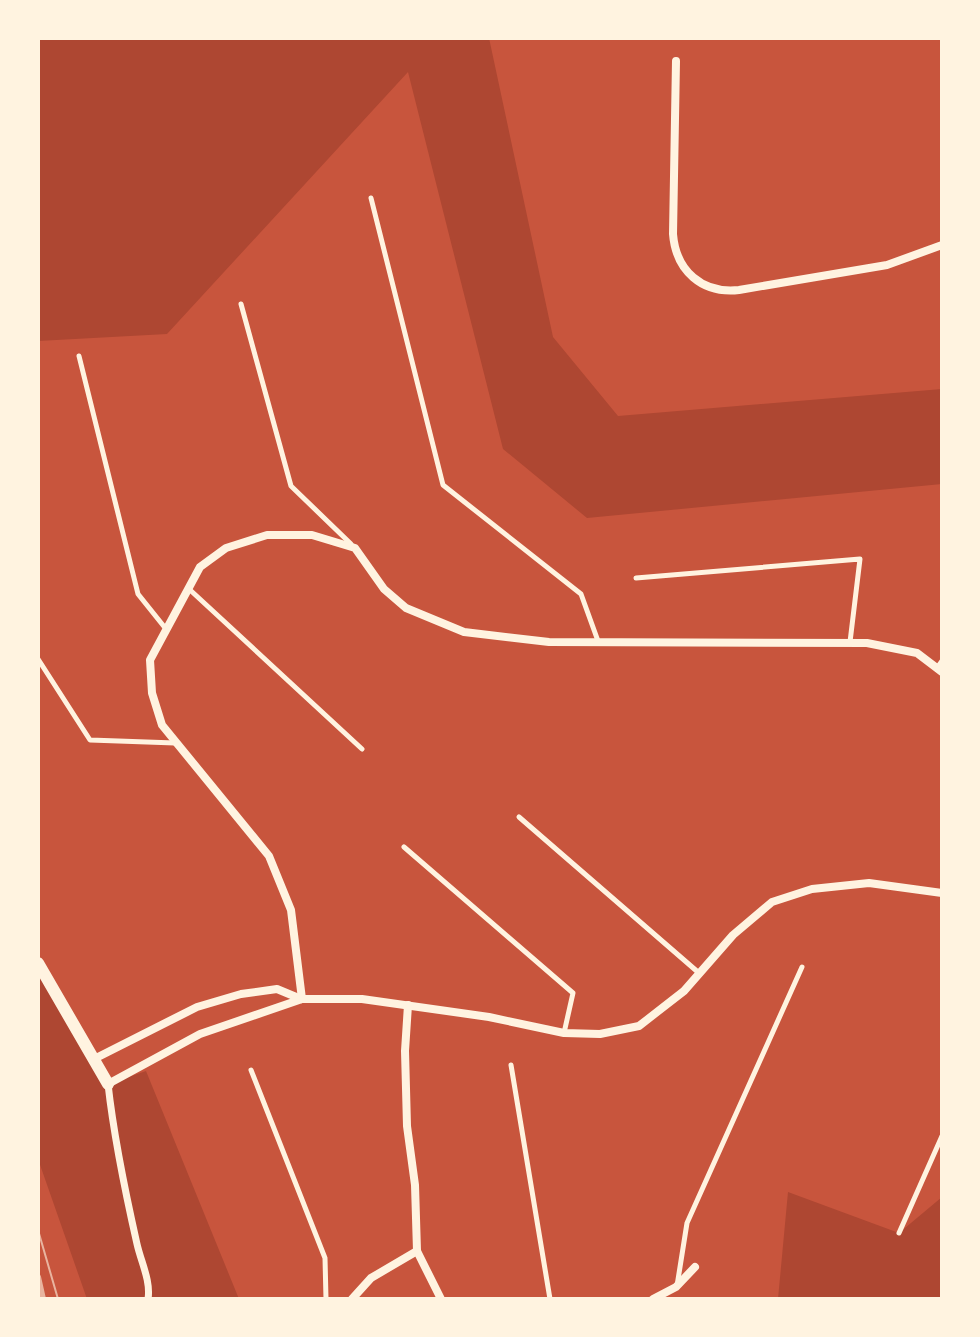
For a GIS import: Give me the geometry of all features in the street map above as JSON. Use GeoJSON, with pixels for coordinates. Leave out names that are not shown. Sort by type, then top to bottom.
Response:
{"type":"FeatureCollection","features":[{"type":"Feature","properties":{"kind":"street"},"geometry":{"type":"LineString","coordinates":[[676,61],[673,234],[678,259],[694,279],[716,289],[739,290],[887,265],[942,245]]}},
{"type":"Feature","properties":{"kind":"street"},"geometry":{"type":"LineString","coordinates":[[302,999],[291,910],[269,856],[162,725],[152,693],[150,660],[200,567],[226,548],[267,535],[312,535],[355,548],[384,589],[406,608],[464,632],[549,642],[867,643],[917,653],[940,667]]}},
{"type":"Feature","properties":{"kind":"street"},"geometry":{"type":"LineString","coordinates":[[108,1084],[200,1034],[302,999],[362,999],[489,1017],[564,1033],[600,1034],[639,1026],[684,991],[733,935],[772,902],[812,889],[869,883],[942,893]]}},
{"type":"Feature","properties":{"kind":"street"},"geometry":{"type":"LineString","coordinates":[[38,963],[108,1084],[114,1140],[149,1289],[148,1299]]}},
{"type":"Feature","properties":{"kind":"street"},"geometry":{"type":"LineString","coordinates":[[94,1059],[197,1007],[241,994],[277,989],[302,999]]}},
{"type":"Feature","properties":{"kind":"street"},"geometry":{"type":"LineString","coordinates":[[408,1005],[405,1051],[407,1126],[415,1185],[417,1251],[441,1299]]}},
{"type":"Feature","properties":{"kind":"street"},"geometry":{"type":"LineString","coordinates":[[352,1299],[371,1278],[417,1251]]}},
{"type":"Feature","properties":{"kind":"street"},"geometry":{"type":"LineString","coordinates":[[657,1298],[676,1287],[695,1267]]}},
{"type":"Feature","properties":{"kind":"lane"},"geometry":{"type":"LineString","coordinates":[[371,198],[443,485],[581,594],[598,641]]}},
{"type":"Feature","properties":{"kind":"lane"},"geometry":{"type":"LineString","coordinates":[[241,304],[291,486],[355,548]]}},
{"type":"Feature","properties":{"kind":"lane"},"geometry":{"type":"LineString","coordinates":[[79,356],[138,594],[166,629]]}},
{"type":"Feature","properties":{"kind":"lane"},"geometry":{"type":"LineString","coordinates":[[636,578],[860,559],[849,643]]}},
{"type":"Feature","properties":{"kind":"lane"},"geometry":{"type":"LineString","coordinates":[[189,589],[362,749]]}},
{"type":"Feature","properties":{"kind":"lane"},"geometry":{"type":"LineString","coordinates":[[38,659],[90,740],[176,743]]}},
{"type":"Feature","properties":{"kind":"lane"},"geometry":{"type":"LineString","coordinates":[[519,817],[699,973]]}},
{"type":"Feature","properties":{"kind":"lane"},"geometry":{"type":"LineString","coordinates":[[404,847],[573,993],[564,1033]]}},
{"type":"Feature","properties":{"kind":"lane"},"geometry":{"type":"LineString","coordinates":[[676,1287],[687,1223],[802,967]]}},
{"type":"Feature","properties":{"kind":"lane"},"geometry":{"type":"LineString","coordinates":[[511,1065],[550,1299]]}},
{"type":"Feature","properties":{"kind":"lane"},"geometry":{"type":"LineString","coordinates":[[251,1070],[325,1258],[326,1299]]}},
{"type":"Feature","properties":{"kind":"lane"},"geometry":{"type":"LineString","coordinates":[[899,1233],[942,1136]]}},
{"type":"Feature","properties":{"kind":"shaded area"},"geometry":{"type":"Polygon","coordinates":[[[38,38],[489,38],[553,337],[618,416],[942,389],[942,484],[587,518],[503,449],[408,72],[167,334],[38,341],[38,38]]]}},
{"type":"Feature","properties":{"kind":"shaded area"},"geometry":{"type":"Polygon","coordinates":[[[38,954],[108,1084],[146,1071],[239,1299],[87,1299],[38,1159],[38,954]]]}},
{"type":"Feature","properties":{"kind":"shaded area"},"geometry":{"type":"Polygon","coordinates":[[[788,1192],[899,1233],[942,1197],[942,1299],[778,1299],[788,1192]]]}},
{"type":"Feature","properties":{"kind":"tram line"},"geometry":{"type":"LineString","coordinates":[[38,1230],[58,1299]]}},
{"type":"Feature","properties":{"kind":"railway"},"geometry":{"type":"LineString","coordinates":[[38,1277],[43,1299]]}}]}
